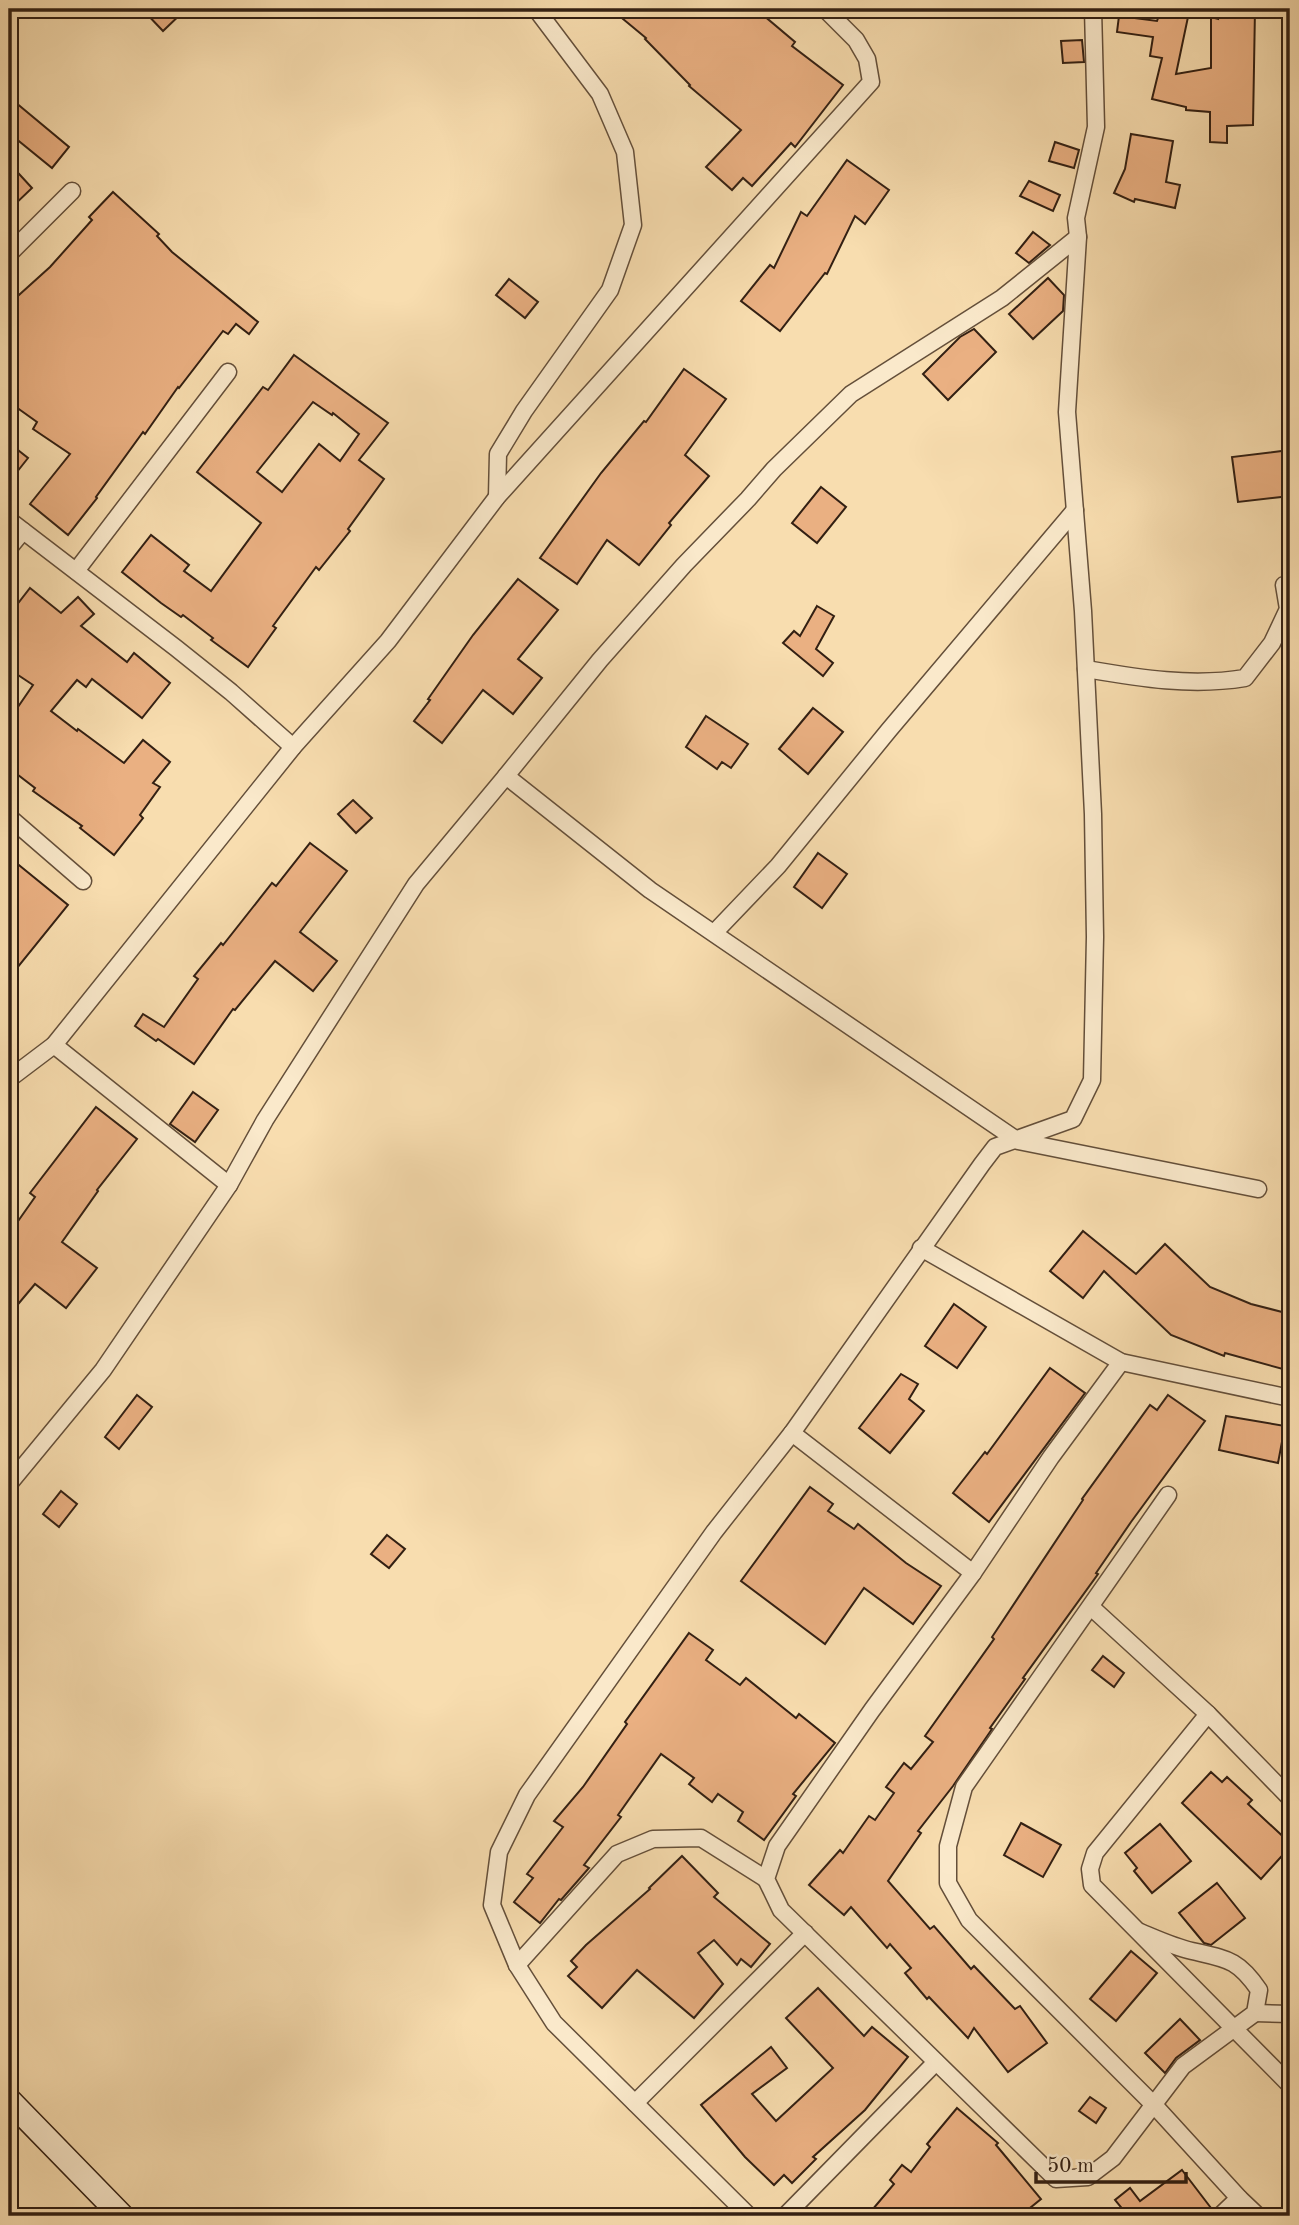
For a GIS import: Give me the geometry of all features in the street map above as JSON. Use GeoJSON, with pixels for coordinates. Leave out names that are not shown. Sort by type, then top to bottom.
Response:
{"type":"FeatureCollection","features":[{"type":"Feature","properties":{"kind":"main road"},"geometry":{"type":"LineString","coordinates":[[9,2100],[122,2216]]}},
{"type":"Feature","properties":{"kind":"street"},"geometry":{"type":"LineString","coordinates":[[498,497],[498,453],[524,411],[610,290],[633,225],[625,152],[600,94],[536,9]]}},
{"type":"Feature","properties":{"kind":"street"},"geometry":{"type":"LineString","coordinates":[[9,1079],[54,1045],[293,747],[388,641],[498,497],[871,82],[867,58],[856,40],[825,9]]}},
{"type":"Feature","properties":{"kind":"street"},"geometry":{"type":"LineString","coordinates":[[749,2216],[554,2023],[517,1965],[492,1905],[499,1852],[527,1795],[714,1532],[792,1433],[995,1147],[1018,1141],[1073,1119],[1092,1080],[1095,937],[1093,814],[1086,669],[1067,412],[1078,237],[1076,218],[1096,127],[1093,9]]}},
{"type":"Feature","properties":{"kind":"street"},"geometry":{"type":"LineString","coordinates":[[9,254],[72,191]]}},
{"type":"Feature","properties":{"kind":"street"},"geometry":{"type":"LineString","coordinates":[[9,1484],[103,1370],[229,1185],[265,1120],[416,884],[600,660],[774,469],[851,394],[1002,298],[1078,237]]}},
{"type":"Feature","properties":{"kind":"street"},"geometry":{"type":"LineString","coordinates":[[76,571],[228,372]]}},
{"type":"Feature","properties":{"kind":"street"},"geometry":{"type":"LineString","coordinates":[[714,933],[778,866],[1075,510]]}},
{"type":"Feature","properties":{"kind":"street"},"geometry":{"type":"LineString","coordinates":[[9,520],[231,692],[293,747]]}},
{"type":"Feature","properties":{"kind":"street"},"geometry":{"type":"LineString","coordinates":[[9,548],[23,531]]}},
{"type":"Feature","properties":{"kind":"street"},"geometry":{"type":"LineString","coordinates":[[1086,669],[1157,681],[1215,683],[1245,678],[1272,643],[1288,609],[1284,585]]}},
{"type":"Feature","properties":{"kind":"street"},"geometry":{"type":"LineString","coordinates":[[506,776],[650,890],[1018,1141],[1258,1189]]}},
{"type":"Feature","properties":{"kind":"street"},"geometry":{"type":"LineString","coordinates":[[9,817],[83,881]]}},
{"type":"Feature","properties":{"kind":"street"},"geometry":{"type":"LineString","coordinates":[[54,1045],[229,1185]]}},
{"type":"Feature","properties":{"kind":"street"},"geometry":{"type":"LineString","coordinates":[[921,1248],[1121,1362],[1290,1398]]}},
{"type":"Feature","properties":{"kind":"street"},"geometry":{"type":"LineString","coordinates":[[766,1878],[777,1846],[1121,1362]]}},
{"type":"Feature","properties":{"kind":"street"},"geometry":{"type":"LineString","coordinates":[[792,1433],[973,1573]]}},
{"type":"Feature","properties":{"kind":"street"},"geometry":{"type":"LineString","coordinates":[[1168,1495],[964,1787],[948,1846],[948,1883],[969,1920],[1154,2105],[1258,2216]]}},
{"type":"Feature","properties":{"kind":"street"},"geometry":{"type":"LineString","coordinates":[[1091,1607],[1208,1714],[1290,1798]]}},
{"type":"Feature","properties":{"kind":"street"},"geometry":{"type":"LineString","coordinates":[[1208,1714],[1095,1853],[1090,1869],[1092,1885],[1290,2085]]}},
{"type":"Feature","properties":{"kind":"street"},"geometry":{"type":"LineString","coordinates":[[517,1965],[617,1854],[653,1839],[701,1838],[766,1878],[781,1910],[1056,2179],[1088,2177],[1113,2158],[1184,2066],[1255,2013],[1259,1990],[1248,1973],[1230,1960],[1190,1951],[1140,1933]]}},
{"type":"Feature","properties":{"kind":"street"},"geometry":{"type":"LineString","coordinates":[[635,2103],[805,1933]]}},
{"type":"Feature","properties":{"kind":"street"},"geometry":{"type":"LineString","coordinates":[[1255,2013],[1290,2014]]}},
{"type":"Feature","properties":{"kind":"street"},"geometry":{"type":"LineString","coordinates":[[785,2216],[936,2062]]}},
{"type":"Feature","properties":{"kind":"street"},"geometry":{"type":"LineString","coordinates":[[1220,2216],[1239,2198]]}},
{"type":"Feature","properties":{"kind":"building"},"geometry":{"type":"Polygon","coordinates":[[[142,9],[186,9],[163,31],[142,9]]]}},
{"type":"Feature","properties":{"kind":"building"},"geometry":{"type":"Polygon","coordinates":[[[611,9],[756,9],[795,42],[792,46],[843,85],[795,147],[791,143],[752,186],[743,178],[732,190],[706,167],[741,130],[689,86],[646,38],[611,9]]]}},
{"type":"Feature","properties":{"kind":"building"},"geometry":{"type":"Polygon","coordinates":[[[1217,9],[1255,9],[1253,125],[1227,126],[1227,143],[1210,142],[1210,112],[1186,110],[1186,107],[1152,99],[1162,58],[1150,56],[1153,37],[1117,32],[1119,16],[1157,21],[1161,10],[1188,17],[1176,74],[1211,68],[1211,17],[1218,19],[1217,9]]]}},
{"type":"Feature","properties":{"kind":"building"},"geometry":{"type":"Polygon","coordinates":[[[1082,40],[1084,62],[1063,63],[1061,41],[1082,40]]]}},
{"type":"Feature","properties":{"kind":"building"},"geometry":{"type":"Polygon","coordinates":[[[9,97],[69,147],[52,168],[9,133],[9,97]]]}},
{"type":"Feature","properties":{"kind":"building"},"geometry":{"type":"Polygon","coordinates":[[[1131,134],[1173,141],[1166,182],[1180,185],[1175,208],[1135,199],[1134,202],[1114,193],[1125,169],[1131,134]]]}},
{"type":"Feature","properties":{"kind":"building"},"geometry":{"type":"Polygon","coordinates":[[[1055,142],[1079,150],[1074,168],[1049,161],[1055,142]]]}},
{"type":"Feature","properties":{"kind":"building"},"geometry":{"type":"Polygon","coordinates":[[[847,160],[889,190],[865,224],[855,216],[827,274],[825,273],[780,331],[741,301],[770,265],[774,268],[801,212],[807,216],[847,160]]]}},
{"type":"Feature","properties":{"kind":"building"},"geometry":{"type":"Polygon","coordinates":[[[9,163],[32,188],[9,210],[9,163]]]}},
{"type":"Feature","properties":{"kind":"building"},"geometry":{"type":"Polygon","coordinates":[[[1029,181],[1060,195],[1053,211],[1020,196],[1029,181]]]}},
{"type":"Feature","properties":{"kind":"building"},"geometry":{"type":"Polygon","coordinates":[[[113,192],[159,234],[157,236],[172,252],[258,322],[249,334],[236,324],[228,334],[223,331],[145,434],[143,432],[68,535],[30,504],[70,454],[33,429],[37,422],[9,402],[9,304],[50,267],[92,220],[89,217],[113,192]]]}},
{"type":"Feature","properties":{"kind":"building"},"geometry":{"type":"Polygon","coordinates":[[[1033,232],[1050,245],[1029,263],[1016,253],[1033,232]]]}},
{"type":"Feature","properties":{"kind":"building"},"geometry":{"type":"Polygon","coordinates":[[[1048,278],[1064,295],[1063,311],[1033,339],[1009,314],[1048,278]]]}},
{"type":"Feature","properties":{"kind":"building"},"geometry":{"type":"Polygon","coordinates":[[[509,279],[538,302],[525,318],[496,295],[509,279]]]}},
{"type":"Feature","properties":{"kind":"building"},"geometry":{"type":"Polygon","coordinates":[[[974,329],[996,352],[948,400],[923,374],[960,337],[974,329]]]}},
{"type":"Feature","properties":{"kind":"building"},"geometry":{"type":"Polygon","coordinates":[[[294,355],[388,423],[359,460],[384,479],[348,529],[350,531],[319,570],[316,567],[273,626],[276,628],[248,667],[183,615],[181,617],[161,603],[122,572],[151,535],[189,565],[184,571],[211,591],[261,523],[197,472],[263,387],[268,390],[294,355]],[[313,402],[257,472],[282,492],[319,444],[340,461],[359,434],[333,413],[332,415],[313,402]]]}},
{"type":"Feature","properties":{"kind":"building"},"geometry":{"type":"Polygon","coordinates":[[[684,369],[726,399],[685,455],[709,476],[669,523],[671,525],[639,565],[607,540],[577,584],[540,558],[601,473],[644,421],[646,422],[684,369]]]}},
{"type":"Feature","properties":{"kind":"building"},"geometry":{"type":"Polygon","coordinates":[[[9,443],[28,458],[9,482],[9,443]]]}},
{"type":"Feature","properties":{"kind":"building"},"geometry":{"type":"Polygon","coordinates":[[[1290,450],[1290,496],[1238,502],[1232,457],[1290,450]]]}},
{"type":"Feature","properties":{"kind":"building"},"geometry":{"type":"Polygon","coordinates":[[[821,487],[846,507],[817,543],[792,523],[821,487]]]}},
{"type":"Feature","properties":{"kind":"building"},"geometry":{"type":"Polygon","coordinates":[[[518,579],[558,610],[518,659],[542,678],[513,714],[483,690],[442,743],[414,721],[473,635],[518,579]]]}},
{"type":"Feature","properties":{"kind":"building"},"geometry":{"type":"Polygon","coordinates":[[[30,588],[61,613],[78,597],[94,614],[81,626],[127,662],[134,653],[170,683],[142,718],[92,679],[86,687],[77,680],[51,711],[124,763],[143,740],[170,762],[153,783],[160,787],[140,815],[143,818],[114,855],[80,828],[82,826],[33,791],[35,788],[9,768],[9,720],[33,685],[9,669],[9,615],[30,588]]]}},
{"type":"Feature","properties":{"kind":"building"},"geometry":{"type":"Polygon","coordinates":[[[817,606],[834,616],[816,649],[833,663],[823,676],[783,643],[794,631],[800,636],[817,606]]]}},
{"type":"Feature","properties":{"kind":"building"},"geometry":{"type":"Polygon","coordinates":[[[813,708],[843,732],[808,774],[779,749],[813,708]]]}},
{"type":"Feature","properties":{"kind":"building"},"geometry":{"type":"Polygon","coordinates":[[[706,716],[748,744],[731,768],[722,762],[717,769],[686,747],[706,716]]]}},
{"type":"Feature","properties":{"kind":"building"},"geometry":{"type":"Polygon","coordinates":[[[353,800],[372,818],[356,833],[338,814],[353,800]]]}},
{"type":"Feature","properties":{"kind":"building"},"geometry":{"type":"Polygon","coordinates":[[[310,843],[347,871],[300,932],[337,961],[313,991],[275,961],[235,1010],[233,1009],[194,1064],[135,1026],[143,1014],[164,1027],[198,979],[194,976],[221,943],[223,945],[272,883],[276,886],[310,843]]]}},
{"type":"Feature","properties":{"kind":"building"},"geometry":{"type":"Polygon","coordinates":[[[818,853],[847,874],[822,908],[794,887],[818,853]]]}},
{"type":"Feature","properties":{"kind":"building"},"geometry":{"type":"Polygon","coordinates":[[[9,857],[68,905],[9,978],[9,857]]]}},
{"type":"Feature","properties":{"kind":"building"},"geometry":{"type":"Polygon","coordinates":[[[193,1092],[218,1110],[195,1142],[170,1124],[193,1092]]]}},
{"type":"Feature","properties":{"kind":"building"},"geometry":{"type":"Polygon","coordinates":[[[96,1107],[137,1139],[97,1190],[62,1242],[97,1268],[66,1308],[35,1284],[9,1315],[9,1234],[35,1197],[30,1193],[96,1107]]]}},
{"type":"Feature","properties":{"kind":"building"},"geometry":{"type":"Polygon","coordinates":[[[1083,1231],[1136,1274],[1165,1244],[1210,1287],[1251,1304],[1290,1314],[1290,1371],[1225,1353],[1224,1356],[1171,1335],[1104,1271],[1083,1298],[1050,1271],[1083,1231]]]}},
{"type":"Feature","properties":{"kind":"building"},"geometry":{"type":"Polygon","coordinates":[[[954,1304],[986,1327],[957,1368],[925,1346],[954,1304]]]}},
{"type":"Feature","properties":{"kind":"building"},"geometry":{"type":"Polygon","coordinates":[[[1050,1368],[1085,1393],[989,1522],[953,1493],[985,1452],[987,1454],[1050,1368]]]}},
{"type":"Feature","properties":{"kind":"building"},"geometry":{"type":"Polygon","coordinates":[[[901,1374],[918,1384],[909,1399],[924,1411],[890,1453],[859,1428],[901,1374]]]}},
{"type":"Feature","properties":{"kind":"building"},"geometry":{"type":"Polygon","coordinates":[[[137,1395],[152,1407],[119,1449],[105,1437],[137,1395]]]}},
{"type":"Feature","properties":{"kind":"building"},"geometry":{"type":"Polygon","coordinates":[[[1168,1395],[1205,1421],[1023,1678],[1025,1679],[953,1786],[918,1831],[921,1833],[888,1881],[930,1929],[934,1926],[971,1969],[974,1966],[1015,2009],[1020,2006],[1047,2043],[1008,2072],[974,2028],[968,2038],[929,1997],[927,1999],[905,1973],[911,1968],[890,1944],[887,1948],[851,1907],[844,1915],[809,1885],[840,1850],[843,1853],[869,1816],[875,1820],[894,1793],[886,1787],[904,1763],[911,1769],[933,1742],[925,1736],[994,1639],[992,1637],[1082,1499],[1150,1405],[1157,1410],[1168,1395]]]}},
{"type":"Feature","properties":{"kind":"building"},"geometry":{"type":"Polygon","coordinates":[[[1226,1416],[1285,1426],[1278,1463],[1219,1450],[1226,1416]]]}},
{"type":"Feature","properties":{"kind":"building"},"geometry":{"type":"Polygon","coordinates":[[[810,1487],[833,1504],[828,1511],[854,1529],[858,1524],[906,1563],[941,1586],[913,1624],[864,1588],[825,1644],[741,1581],[810,1487]]]}},
{"type":"Feature","properties":{"kind":"building"},"geometry":{"type":"Polygon","coordinates":[[[61,1491],[77,1504],[59,1527],[43,1514],[61,1491]]]}},
{"type":"Feature","properties":{"kind":"building"},"geometry":{"type":"Polygon","coordinates":[[[387,1535],[405,1549],[389,1568],[371,1554],[387,1535]]]}},
{"type":"Feature","properties":{"kind":"building"},"geometry":{"type":"Polygon","coordinates":[[[689,1633],[713,1650],[706,1660],[740,1685],[746,1678],[796,1718],[799,1714],[835,1743],[793,1794],[796,1796],[764,1840],[738,1821],[743,1812],[718,1794],[712,1802],[689,1784],[694,1778],[661,1754],[618,1815],[621,1817],[584,1865],[589,1868],[540,1923],[514,1902],[533,1878],[527,1874],[563,1827],[554,1821],[583,1787],[627,1724],[625,1722],[689,1633]]]}},
{"type":"Feature","properties":{"kind":"building"},"geometry":{"type":"Polygon","coordinates":[[[1103,1656],[1124,1673],[1114,1687],[1092,1670],[1103,1656]]]}},
{"type":"Feature","properties":{"kind":"building"},"geometry":{"type":"Polygon","coordinates":[[[1211,1772],[1222,1782],[1227,1777],[1252,1800],[1248,1804],[1290,1843],[1290,1847],[1261,1879],[1182,1803],[1211,1772]]]}},
{"type":"Feature","properties":{"kind":"building"},"geometry":{"type":"Polygon","coordinates":[[[1021,1823],[1061,1845],[1043,1877],[1004,1855],[1021,1823]]]}},
{"type":"Feature","properties":{"kind":"building"},"geometry":{"type":"Polygon","coordinates":[[[1160,1824],[1191,1861],[1152,1893],[1134,1871],[1137,1868],[1125,1853],[1160,1824]]]}},
{"type":"Feature","properties":{"kind":"building"},"geometry":{"type":"Polygon","coordinates":[[[682,1856],[718,1893],[714,1897],[770,1944],[751,1967],[741,1959],[737,1965],[714,1940],[698,1953],[723,1984],[694,2018],[637,1970],[602,2008],[568,1976],[577,1967],[571,1961],[682,1856]]]}},
{"type":"Feature","properties":{"kind":"building"},"geometry":{"type":"Polygon","coordinates":[[[1217,1883],[1245,1918],[1211,1945],[1204,1943],[1179,1913],[1217,1883]]]}},
{"type":"Feature","properties":{"kind":"building"},"geometry":{"type":"Polygon","coordinates":[[[1131,1951],[1157,1973],[1116,2021],[1090,1999],[1131,1951]]]}},
{"type":"Feature","properties":{"kind":"building"},"geometry":{"type":"Polygon","coordinates":[[[818,1988],[864,2036],[872,2027],[908,2057],[865,2110],[813,2157],[816,2159],[792,2183],[784,2175],[774,2185],[745,2157],[701,2105],[771,2047],[787,2068],[752,2094],[776,2121],[833,2068],[786,2018],[818,1988]]]}},
{"type":"Feature","properties":{"kind":"building"},"geometry":{"type":"Polygon","coordinates":[[[1180,2019],[1200,2040],[1176,2058],[1165,2073],[1145,2053],[1180,2019]]]}},
{"type":"Feature","properties":{"kind":"building"},"geometry":{"type":"Polygon","coordinates":[[[1090,2097],[1106,2108],[1096,2123],[1079,2111],[1090,2097]]]}},
{"type":"Feature","properties":{"kind":"building"},"geometry":{"type":"Polygon","coordinates":[[[957,2108],[998,2143],[996,2145],[1041,2199],[1020,2216],[867,2216],[894,2184],[890,2180],[902,2165],[911,2172],[930,2147],[927,2144],[957,2108]]]}},
{"type":"Feature","properties":{"kind":"building"},"geometry":{"type":"Polygon","coordinates":[[[1182,2170],[1211,2208],[1200,2216],[1120,2216],[1125,2212],[1115,2200],[1130,2188],[1140,2201],[1182,2170]]]}}]}
